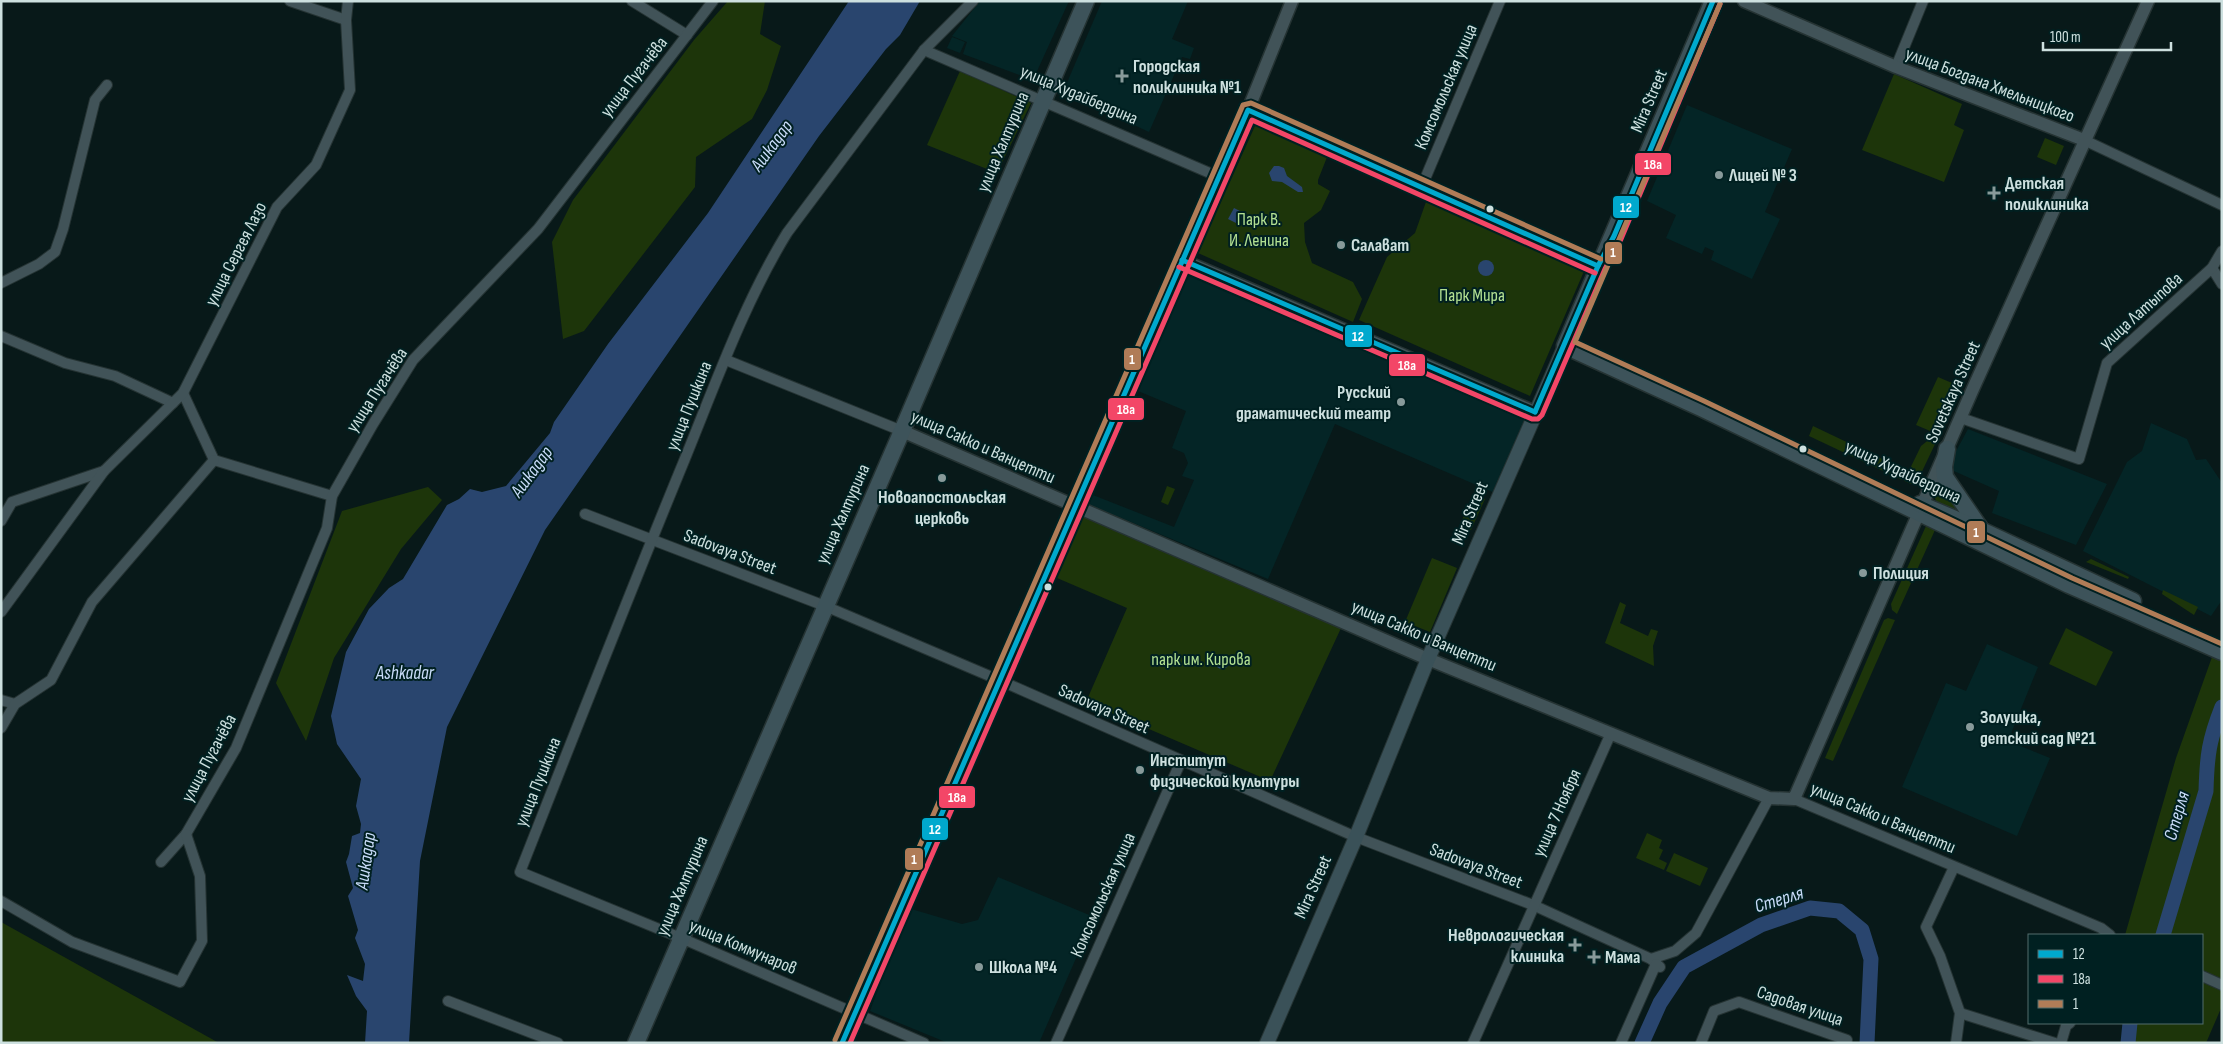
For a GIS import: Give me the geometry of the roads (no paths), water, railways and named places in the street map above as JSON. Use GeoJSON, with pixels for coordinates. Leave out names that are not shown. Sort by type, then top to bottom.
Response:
{"type":"FeatureCollection","features":[{"type":"Feature","properties":{"kind":"main road","name":"улица Халтурина"},"geometry":{"type":"LineString","coordinates":[[636,1043],[902,431],[1042,100],[1086,1]]}},
{"type":"Feature","properties":{"kind":"main road","name":"Mira Street"},"geometry":{"type":"LineString","coordinates":[[1267,1043],[1356,837],[1428,659],[1598,266],[1614,236],[1713,1]]}},
{"type":"Feature","properties":{"kind":"main road","name":"улица Худайбердина"},"geometry":{"type":"LineString","coordinates":[[1566,342],[1779,446],[1921,510],[2069,585],[2221,647]]}},
{"type":"Feature","properties":{"kind":"main road"},"geometry":{"type":"LineString","coordinates":[[1947,449],[1944,467],[1945,476],[1981,530]]}},
{"type":"Feature","properties":{"kind":"main road","name":"улица Худайбердина"},"geometry":{"type":"LineString","coordinates":[[1921,510],[1981,530],[2221,647]]}},
{"type":"Feature","properties":{"kind":"street"},"geometry":{"type":"LineString","coordinates":[[290,1],[346,20]]}},
{"type":"Feature","properties":{"kind":"street","name":"улица Сергея Лазо"},"geometry":{"type":"LineString","coordinates":[[1,612],[104,471],[183,393],[277,207],[316,165],[350,90],[346,20],[348,1]]}},
{"type":"Feature","properties":{"kind":"street"},"geometry":{"type":"LineString","coordinates":[[632,1],[687,35]]}},
{"type":"Feature","properties":{"kind":"street","name":"улица Пугачёва"},"geometry":{"type":"LineString","coordinates":[[161,862],[186,834],[236,748],[326,528],[332,496],[373,424],[413,360],[538,229],[713,1]]}},
{"type":"Feature","properties":{"kind":"street","name":"улица Пушкина"},"geometry":{"type":"LineString","coordinates":[[520,872],[652,539],[726,360],[772,258],[787,233],[924,50],[973,1]]}},
{"type":"Feature","properties":{"kind":"street"},"geometry":{"type":"LineString","coordinates":[[842,1043],[1248,110],[1292,1]]}},
{"type":"Feature","properties":{"kind":"street","name":"Комсомольская улица"},"geometry":{"type":"LineString","coordinates":[[1422,186],[1500,1]]}},
{"type":"Feature","properties":{"kind":"street","name":"улица Богдана Хмельницкого"},"geometry":{"type":"LineString","coordinates":[[1744,1],[1896,67],[2084,140],[2222,205]]}},
{"type":"Feature","properties":{"kind":"street"},"geometry":{"type":"LineString","coordinates":[[1896,67],[1924,1]]}},
{"type":"Feature","properties":{"kind":"street","name":"Sovetskaya Street"},"geometry":{"type":"LineString","coordinates":[[1794,799],[2084,140],[2148,1]]}},
{"type":"Feature","properties":{"kind":"street","name":"улица Худайбердина"},"geometry":{"type":"LineString","coordinates":[[924,50],[1219,177]]}},
{"type":"Feature","properties":{"kind":"street"},"geometry":{"type":"LineString","coordinates":[[1,282],[39,264],[55,252],[63,229],[95,100],[107,85]]}},
{"type":"Feature","properties":{"kind":"street"},"geometry":{"type":"LineString","coordinates":[[1248,110],[1598,266]]}},
{"type":"Feature","properties":{"kind":"street","name":"улица Латыпова"},"geometry":{"type":"LineString","coordinates":[[1961,418],[2079,459],[2107,363],[2212,268],[2222,251]]}},
{"type":"Feature","properties":{"kind":"street"},"geometry":{"type":"LineString","coordinates":[[1182,260],[1535,412]]}},
{"type":"Feature","properties":{"kind":"street"},"geometry":{"type":"LineString","coordinates":[[2212,268],[2222,284]]}},
{"type":"Feature","properties":{"kind":"street"},"geometry":{"type":"LineString","coordinates":[[1,336],[65,363],[115,376],[173,403]]}},
{"type":"Feature","properties":{"kind":"street","name":"улица Сакко и Ванцетти"},"geometry":{"type":"LineString","coordinates":[[726,360],[902,431],[1428,659],[1768,798],[1794,799],[2101,928],[2109,934]]}},
{"type":"Feature","properties":{"kind":"street"},"geometry":{"type":"LineString","coordinates":[[183,393],[214,460],[332,496]]}},
{"type":"Feature","properties":{"kind":"street"},"geometry":{"type":"LineString","coordinates":[[1,728],[15,704],[51,680],[92,602],[214,460]]}},
{"type":"Feature","properties":{"kind":"street","name":"улица Сергея Лазо"},"geometry":{"type":"LineString","coordinates":[[2,517],[12,502],[104,471]]}},
{"type":"Feature","properties":{"kind":"street","name":"Sadovaya Street"},"geometry":{"type":"LineString","coordinates":[[585,514],[825,606],[999,680],[1356,837],[1533,905],[1656,963]]}},
{"type":"Feature","properties":{"kind":"street"},"geometry":{"type":"LineString","coordinates":[[1,700],[15,704]]}},
{"type":"Feature","properties":{"kind":"street","name":"улица 7 Ноября"},"geometry":{"type":"LineString","coordinates":[[1473,1043],[1611,733]]}},
{"type":"Feature","properties":{"kind":"street","name":"Комсомольская улица"},"geometry":{"type":"LineString","coordinates":[[1056,1043],[1181,760]]}},
{"type":"Feature","properties":{"kind":"street"},"geometry":{"type":"LineString","coordinates":[[1621,1043],[1656,963],[1675,951],[1696,933],[1768,798]]}},
{"type":"Feature","properties":{"kind":"street"},"geometry":{"type":"LineString","coordinates":[[1,901],[72,942],[180,982],[202,941],[200,876],[186,834]]}},
{"type":"Feature","properties":{"kind":"street"},"geometry":{"type":"LineString","coordinates":[[1954,867],[1926,927],[1940,956],[1960,1012],[1956,1043]]}},
{"type":"Feature","properties":{"kind":"street","name":"улица Коммунаров"},"geometry":{"type":"LineString","coordinates":[[520,872],[856,1012],[924,1043]]}},
{"type":"Feature","properties":{"kind":"street"},"geometry":{"type":"LineString","coordinates":[[2203,976],[2222,985]]}},
{"type":"Feature","properties":{"kind":"street"},"geometry":{"type":"LineString","coordinates":[[448,1001],[558,1043]]}},
{"type":"Feature","properties":{"kind":"street","name":"Садовая улица"},"geometry":{"type":"LineString","coordinates":[[1701,1043],[1714,1011],[1739,1002],[1847,1040]]}},
{"type":"Feature","properties":{"kind":"street"},"geometry":{"type":"LineString","coordinates":[[1960,1012],[2055,1043]]}},
{"type":"Feature","properties":{"kind":"street"},"geometry":{"type":"LineString","coordinates":[[2061,1043],[2066,1026],[2069,1024]]}},
{"type":"Feature","properties":{"kind":"water","name":"Ashkadar"},"geometry":{"type":"Polygon","coordinates":[[[849,1],[920,1],[900,35],[886,49],[819,136],[545,530],[447,727],[420,861],[409,1043],[365,1043],[367,1011],[356,996],[347,975],[363,981],[365,964],[355,938],[358,930],[348,896],[353,888],[346,862],[352,836],[360,833],[361,824],[356,806],[361,779],[337,744],[331,716],[346,652],[369,609],[389,588],[403,579],[447,505],[459,499],[470,489],[482,492],[506,486],[550,433],[554,422],[608,344],[708,213],[849,1]]]}},
{"type":"Feature","properties":{"kind":"water"},"geometry":{"type":"Polygon","coordinates":[[[1274,166],[1284,168],[1287,176],[1302,187],[1303,192],[1298,192],[1282,182],[1272,181],[1269,173],[1274,166]]]}},
{"type":"Feature","properties":{"kind":"water"},"geometry":{"type":"Polygon","coordinates":[[[1234,208],[1244,213],[1238,224],[1228,219],[1234,208]]]}},
{"type":"Feature","properties":{"kind":"water"},"geometry":{"type":"Polygon","coordinates":[[[1486,260],[1492,262],[1494,268],[1492,274],[1486,276],[1480,274],[1478,268],[1480,262],[1486,260]]]}},
{"type":"Feature","properties":{"kind":"water"},"geometry":{"type":"Polygon","coordinates":[[[1219,655],[1225,655],[1229,662],[1225,669],[1219,669],[1215,665],[1215,659],[1219,655]]]}},
{"type":"Feature","properties":{"kind":"waterway","name":"Стерля"},"geometry":{"type":"LineString","coordinates":[[2163,934],[2206,791],[2210,748],[2222,707]]}},
{"type":"Feature","properties":{"kind":"waterway","name":"Стерля"},"geometry":{"type":"LineString","coordinates":[[1642,1043],[1660,1003],[1684,967],[1761,925],[1810,908],[1839,911],[1862,930],[1871,959],[1867,1043]]}},
{"type":"Feature","properties":{"kind":"waterway","name":"Стерля"},"geometry":{"type":"LineString","coordinates":[[2128,1043],[2130,1024]]}},
{"type":"Feature","properties":{"kind":"place","name":"Городская поликлиника №1"},"geometry":{"type":"Point","coordinates":[1122,76]}},
{"type":"Feature","properties":{"kind":"place","name":"Лицей № 3"},"geometry":{"type":"Point","coordinates":[1719,175]}},
{"type":"Feature","properties":{"kind":"place","name":"Детская поликлиника"},"geometry":{"type":"Point","coordinates":[1994,193]}},
{"type":"Feature","properties":{"kind":"place","name":"Салават"},"geometry":{"type":"Point","coordinates":[1341,245]}},
{"type":"Feature","properties":{"kind":"place","name":"Русский драматический театр"},"geometry":{"type":"Point","coordinates":[1401,402]}},
{"type":"Feature","properties":{"kind":"place","name":"Новоапостольская церковь"},"geometry":{"type":"Point","coordinates":[942,478]}},
{"type":"Feature","properties":{"kind":"place","name":"Полиция"},"geometry":{"type":"Point","coordinates":[1863,573]}},
{"type":"Feature","properties":{"kind":"place","name":"Золушка, детский сад №21"},"geometry":{"type":"Point","coordinates":[1970,727]}},
{"type":"Feature","properties":{"kind":"place","name":"Институт физической культуры"},"geometry":{"type":"Point","coordinates":[1140,770]}},
{"type":"Feature","properties":{"kind":"place","name":"Неврологическая клиника"},"geometry":{"type":"Point","coordinates":[1575,945]}},
{"type":"Feature","properties":{"kind":"place","name":"Мама"},"geometry":{"type":"Point","coordinates":[1594,957]}},
{"type":"Feature","properties":{"kind":"place","name":"Школа №4"},"geometry":{"type":"Point","coordinates":[979,967]}},
{"type":"Feature","properties":{"kind":"water label","name":"Ашкадар"},"geometry":{"type":"Point","coordinates":[772,146]}},
{"type":"Feature","properties":{"kind":"water label","name":"Ашкадар"},"geometry":{"type":"Point","coordinates":[532,472]}},
{"type":"Feature","properties":{"kind":"water label","name":"Ашкадар"},"geometry":{"type":"Point","coordinates":[366,861]}},
{"type":"Feature","properties":{"kind":"park label","name":"Парк В. И. Ленина"},"geometry":{"type":"Point","coordinates":[1259,229]}},
{"type":"Feature","properties":{"kind":"park label","name":"Парк Мира"},"geometry":{"type":"Point","coordinates":[1472,295]}},
{"type":"Feature","properties":{"kind":"park label","name":"парк им. Кирова"},"geometry":{"type":"Point","coordinates":[1201,659]}}]}
